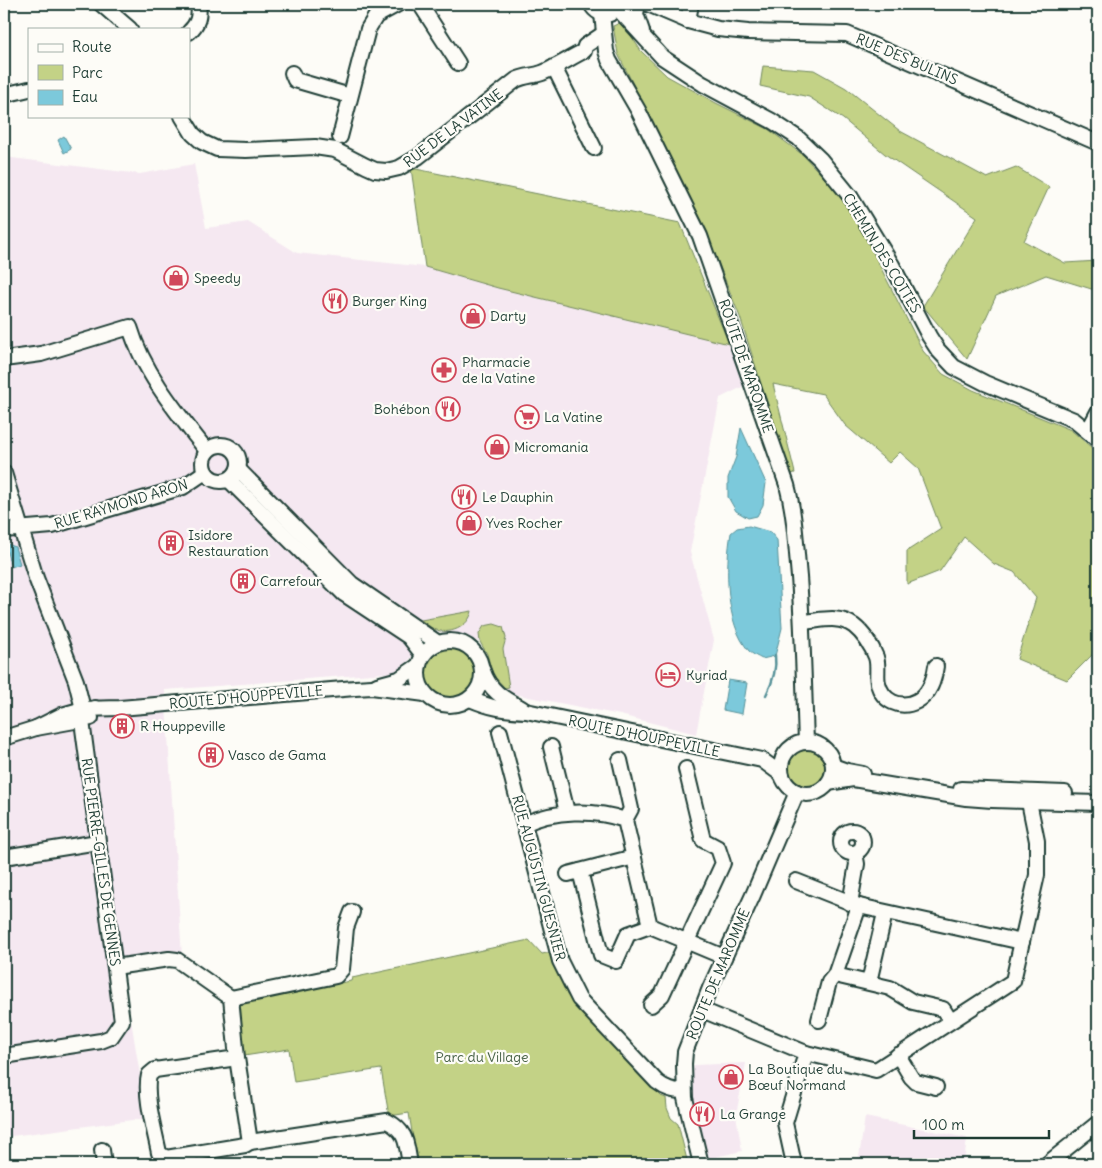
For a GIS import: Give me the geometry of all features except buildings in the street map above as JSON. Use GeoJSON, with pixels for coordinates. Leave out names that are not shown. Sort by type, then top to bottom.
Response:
{"type":"FeatureCollection","features":[{"type":"Feature","properties":{"kind":"street"},"geometry":{"type":"LineString","coordinates":[[101,4],[129,28]]}},
{"type":"Feature","properties":{"kind":"street"},"geometry":{"type":"LineString","coordinates":[[190,31],[196,26],[200,11],[198,4]]}},
{"type":"Feature","properties":{"kind":"street"},"geometry":{"type":"LineString","coordinates":[[337,144],[371,21],[376,16],[398,4]]}},
{"type":"Feature","properties":{"kind":"street"},"geometry":{"type":"LineString","coordinates":[[420,4],[458,63]]}},
{"type":"Feature","properties":{"kind":"street"},"geometry":{"type":"LineString","coordinates":[[591,4],[594,10],[602,14],[609,14],[619,6]]}},
{"type":"Feature","properties":{"kind":"street","name":"CHEMIN DES COTTES"},"geometry":{"type":"LineString","coordinates":[[638,4],[636,14],[644,36]]}},
{"type":"Feature","properties":{"kind":"street","name":"RUE DES BULINS"},"geometry":{"type":"LineString","coordinates":[[648,4],[688,22],[718,29],[748,32],[847,34],[1098,143]]}},
{"type":"Feature","properties":{"kind":"street"},"geometry":{"type":"LineString","coordinates":[[688,22],[691,4]]}},
{"type":"Feature","properties":{"kind":"street","name":"CHEMIN DES COTTES"},"geometry":{"type":"LineString","coordinates":[[619,6],[662,57],[704,84],[772,121],[798,138],[820,159],[850,196],[896,273],[929,336],[938,350],[954,367],[986,383],[1074,420],[1093,435]]}},
{"type":"Feature","properties":{"kind":"street","name":"ROUTE DE MAROMME"},"geometry":{"type":"LineString","coordinates":[[602,14],[606,51],[614,70],[638,110],[700,236],[779,460],[792,503],[802,622],[806,742]]}},
{"type":"Feature","properties":{"kind":"street","name":"RUE DE LA VATINE"},"geometry":{"type":"LineString","coordinates":[[183,118],[193,134],[202,142],[217,149],[260,150],[337,144],[375,170],[386,171],[399,168],[418,157],[516,80],[525,75],[539,74],[554,67],[584,51],[585,46],[603,34]]}},
{"type":"Feature","properties":{"kind":"street","name":"RUE DE LA VATINE"},"geometry":{"type":"LineString","coordinates":[[584,51],[587,53],[606,51]]}},
{"type":"Feature","properties":{"kind":"street"},"geometry":{"type":"LineString","coordinates":[[554,67],[594,148]]}},
{"type":"Feature","properties":{"kind":"street"},"geometry":{"type":"LineString","coordinates":[[292,73],[295,80],[350,96]]}},
{"type":"Feature","properties":{"kind":"street"},"geometry":{"type":"LineString","coordinates":[[4,94],[28,89]]}},
{"type":"Feature","properties":{"kind":"street"},"geometry":{"type":"LineString","coordinates":[[4,359],[41,354],[130,327],[136,345],[161,390],[207,450]]}},
{"type":"Feature","properties":{"kind":"street"},"geometry":{"type":"LineString","coordinates":[[1093,435],[1098,412]]}},
{"type":"Feature","properties":{"kind":"street"},"geometry":{"type":"LineString","coordinates":[[217,445],[230,447],[238,456],[234,474],[222,482],[213,480],[205,472],[202,463],[207,450],[217,445]]}},
{"type":"Feature","properties":{"kind":"street","name":"RUE RAYMOND ARON"},"geometry":{"type":"LineString","coordinates":[[4,530],[52,526],[98,513],[183,487],[205,472]]}},
{"type":"Feature","properties":{"kind":"street","name":"RUE PIERRE-GILLES DE GENNES"},"geometry":{"type":"LineString","coordinates":[[4,473],[36,578],[86,712],[98,842],[120,1004],[115,1018],[108,1027],[84,1043],[4,1056]]}},
{"type":"Feature","properties":{"kind":"street"},"geometry":{"type":"LineString","coordinates":[[234,474],[346,579],[438,643]]}},
{"type":"Feature","properties":{"kind":"street"},"geometry":{"type":"LineString","coordinates":[[234,474],[344,594],[409,637],[421,660]]}},
{"type":"Feature","properties":{"kind":"street"},"geometry":{"type":"LineString","coordinates":[[802,622],[838,619],[847,621],[856,627],[875,654],[878,684],[882,693],[895,704],[911,704],[919,700],[933,682],[936,666]]}},
{"type":"Feature","properties":{"kind":"street"},"geometry":{"type":"LineString","coordinates":[[457,641],[466,645],[478,657],[483,671],[481,683],[470,699],[457,705],[440,704],[425,694],[419,682],[417,673],[421,660],[430,648],[438,643],[457,641]]}},
{"type":"Feature","properties":{"kind":"street","name":"ROUTE D'HOUPPEVILLE"},"geometry":{"type":"LineString","coordinates":[[401,685],[421,660]]}},
{"type":"Feature","properties":{"kind":"street","name":"ROUTE D'HOUPPEVILLE"},"geometry":{"type":"LineString","coordinates":[[483,671],[485,678],[496,692],[506,701],[526,711]]}},
{"type":"Feature","properties":{"kind":"street","name":"ROUTE D'HOUPPEVILLE"},"geometry":{"type":"LineString","coordinates":[[4,738],[86,712],[120,708],[401,685],[425,694]]}},
{"type":"Feature","properties":{"kind":"street","name":"ROUTE D'HOUPPEVILLE"},"geometry":{"type":"LineString","coordinates":[[470,699],[504,710],[526,711],[762,760],[781,774]]}},
{"type":"Feature","properties":{"kind":"street","name":"RUE AUGUSTIN GUESNIER"},"geometry":{"type":"LineString","coordinates":[[500,732],[560,962],[579,999],[657,1082],[665,1088],[674,1091],[684,1091]]}},
{"type":"Feature","properties":{"kind":"street"},"geometry":{"type":"LineString","coordinates":[[806,742],[821,746],[831,758],[833,766],[831,778],[818,792],[804,794],[797,792],[787,785],[781,774],[781,763],[785,754],[794,745],[806,742]]}},
{"type":"Feature","properties":{"kind":"street"},"geometry":{"type":"LineString","coordinates":[[551,747],[568,812]]}},
{"type":"Feature","properties":{"kind":"street","name":"ROUTE D'HOUPPEVILLE"},"geometry":{"type":"LineString","coordinates":[[762,760],[785,754]]}},
{"type":"Feature","properties":{"kind":"street"},"geometry":{"type":"LineString","coordinates":[[620,760],[632,809],[625,820],[650,926]]}},
{"type":"Feature","properties":{"kind":"street"},"geometry":{"type":"LineString","coordinates":[[833,766],[847,771],[993,795],[1098,803]]}},
{"type":"Feature","properties":{"kind":"street"},"geometry":{"type":"LineString","coordinates":[[652,1005],[662,996],[723,863],[718,848],[703,840],[686,769]]}},
{"type":"Feature","properties":{"kind":"street"},"geometry":{"type":"LineString","coordinates":[[828,782],[853,779],[966,798],[993,795]]}},
{"type":"Feature","properties":{"kind":"street","name":"ROUTE DE MAROMME"},"geometry":{"type":"LineString","coordinates":[[701,1164],[684,1091],[686,1052],[724,957],[753,896],[797,792]]}},
{"type":"Feature","properties":{"kind":"street"},"geometry":{"type":"LineString","coordinates":[[1028,797],[1098,794]]}},
{"type":"Feature","properties":{"kind":"street"},"geometry":{"type":"LineString","coordinates":[[702,1010],[806,1053],[876,1070],[950,1020],[1013,981],[1034,889],[1038,859],[1028,797]]}},
{"type":"Feature","properties":{"kind":"street"},"geometry":{"type":"LineString","coordinates":[[524,824],[568,812],[615,817],[625,820]]}},
{"type":"Feature","properties":{"kind":"street"},"geometry":{"type":"LineString","coordinates":[[4,857],[98,842]]}},
{"type":"Feature","properties":{"kind":"street"},"geometry":{"type":"LineString","coordinates":[[820,1020],[829,982],[835,975],[854,905],[857,864],[855,853]]}},
{"type":"Feature","properties":{"kind":"street"},"geometry":{"type":"LineString","coordinates":[[634,857],[574,872],[601,955],[616,961],[628,934],[650,926],[724,957]]}},
{"type":"Feature","properties":{"kind":"street"},"geometry":{"type":"LineString","coordinates":[[796,881],[854,905],[1022,942]]}},
{"type":"Feature","properties":{"kind":"street"},"geometry":{"type":"LineString","coordinates":[[115,967],[169,959],[177,960],[231,998],[336,976],[342,969],[346,928],[352,912]]}},
{"type":"Feature","properties":{"kind":"street"},"geometry":{"type":"LineString","coordinates":[[869,982],[886,912]]}},
{"type":"Feature","properties":{"kind":"street"},"geometry":{"type":"LineString","coordinates":[[835,975],[890,988],[913,1002],[943,1010],[950,1020]]}},
{"type":"Feature","properties":{"kind":"street"},"geometry":{"type":"LineString","coordinates":[[231,998],[237,1058],[250,1142]]}},
{"type":"Feature","properties":{"kind":"street","name":"RUE PIERRE-GILLES DE GENNES"},"geometry":{"type":"LineString","coordinates":[[4,1064],[28,1052]]}},
{"type":"Feature","properties":{"kind":"street"},"geometry":{"type":"LineString","coordinates":[[794,1164],[785,1123],[806,1053]]}},
{"type":"Feature","properties":{"kind":"street"},"geometry":{"type":"LineString","coordinates":[[898,1055],[916,1082],[936,1087]]}},
{"type":"Feature","properties":{"kind":"street"},"geometry":{"type":"LineString","coordinates":[[237,1058],[155,1070],[148,1075],[147,1083],[159,1153],[166,1158],[245,1146],[250,1142],[388,1121],[397,1126],[405,1136],[410,1164]]}},
{"type":"Feature","properties":{"kind":"street"},"geometry":{"type":"LineString","coordinates":[[1047,1164],[1098,1123]]}},
{"type":"Feature","properties":{"kind":"shaded area"},"geometry":{"type":"Polygon","coordinates":[[[4,157],[140,174],[194,164],[206,228],[248,222],[297,253],[425,267],[498,288],[729,344],[744,386],[720,398],[690,552],[714,640],[696,734],[620,715],[509,693],[493,675],[487,654],[480,642],[436,631],[398,672],[165,690],[182,957],[127,972],[124,977],[147,1118],[4,1137],[4,157]]]}},
{"type":"Feature","properties":{"kind":"shaded area"},"geometry":{"type":"Polygon","coordinates":[[[746,1063],[736,1115],[742,1151],[706,1159],[690,1094],[694,1065],[746,1063]]]}},
{"type":"Feature","properties":{"kind":"shaded area"},"geometry":{"type":"Polygon","coordinates":[[[865,1117],[967,1138],[964,1164],[858,1164],[865,1117]]]}},
{"type":"Feature","properties":{"kind":"green space"},"geometry":{"type":"Polygon","coordinates":[[[622,22],[641,51],[667,76],[768,129],[803,155],[831,185],[856,219],[923,351],[943,374],[973,390],[1071,430],[1098,453],[1098,649],[1067,680],[1017,659],[1036,598],[1014,572],[994,564],[964,537],[940,571],[907,584],[907,551],[941,529],[918,468],[900,452],[889,463],[845,425],[823,394],[773,384],[795,473],[790,474],[740,317],[702,222],[618,54],[613,26],[622,22]]]}},
{"type":"Feature","properties":{"kind":"green space"},"geometry":{"type":"Polygon","coordinates":[[[763,66],[814,70],[846,88],[900,131],[987,178],[1016,167],[1049,187],[1024,241],[1065,263],[1098,261],[1098,291],[1046,275],[996,296],[967,359],[923,306],[977,217],[885,154],[843,119],[809,97],[760,86],[763,66]]]}},
{"type":"Feature","properties":{"kind":"green space"},"geometry":{"type":"Polygon","coordinates":[[[411,168],[680,223],[729,344],[498,288],[425,267],[411,168]]]}},
{"type":"Feature","properties":{"kind":"green space"},"geometry":{"type":"Polygon","coordinates":[[[472,611],[463,626],[452,631],[434,629],[421,620],[472,611]]]}},
{"type":"Feature","properties":{"kind":"green space"},"geometry":{"type":"Polygon","coordinates":[[[494,624],[503,627],[506,638],[503,649],[509,687],[505,688],[493,675],[487,654],[480,642],[479,634],[484,626],[494,624]]]}},
{"type":"Feature","properties":{"kind":"green space"},"geometry":{"type":"Polygon","coordinates":[[[450,646],[460,648],[468,654],[474,662],[476,672],[474,682],[468,690],[460,696],[450,698],[440,696],[432,690],[426,682],[424,672],[426,662],[432,654],[440,648],[450,646]]]}},
{"type":"Feature","properties":{"kind":"green space"},"geometry":{"type":"Polygon","coordinates":[[[807,750],[821,755],[826,769],[821,783],[807,788],[793,783],[788,769],[793,755],[807,750]]]}},
{"type":"Feature","properties":{"kind":"green space","name":"Parc du Village"},"geometry":{"type":"Polygon","coordinates":[[[529,940],[542,954],[552,952],[567,995],[608,1041],[661,1096],[666,1098],[671,1118],[678,1124],[688,1164],[417,1164],[409,1113],[389,1116],[381,1069],[294,1082],[289,1049],[244,1056],[236,1002],[351,981],[352,978],[529,940]]]}},
{"type":"Feature","properties":{"kind":"water"},"geometry":{"type":"Polygon","coordinates":[[[64,136],[71,149],[64,153],[58,140],[64,136]]]}},
{"type":"Feature","properties":{"kind":"water"},"geometry":{"type":"Polygon","coordinates":[[[741,428],[766,483],[763,505],[757,516],[748,518],[736,511],[728,497],[728,478],[736,457],[741,428]]]}},
{"type":"Feature","properties":{"kind":"water"},"geometry":{"type":"Polygon","coordinates":[[[749,526],[770,532],[777,540],[782,628],[775,656],[762,659],[749,651],[741,640],[735,626],[729,594],[728,562],[731,533],[737,528],[749,526]]]}},
{"type":"Feature","properties":{"kind":"water"},"geometry":{"type":"Polygon","coordinates":[[[6,543],[15,547],[20,564],[11,567],[6,543]]]}},
{"type":"Feature","properties":{"kind":"water"},"geometry":{"type":"Polygon","coordinates":[[[728,680],[747,683],[742,714],[723,710],[728,680]]]}},
{"type":"Feature","properties":{"kind":"waterway"},"geometry":{"type":"LineString","coordinates":[[766,695],[774,676],[775,655]]}},
{"type":"Feature","properties":{"kind":"place","name":"Speedy"},"geometry":{"type":"Point","coordinates":[176,278]}},
{"type":"Feature","properties":{"kind":"place","name":"Burger King"},"geometry":{"type":"Point","coordinates":[335,301]}},
{"type":"Feature","properties":{"kind":"place","name":"Darty"},"geometry":{"type":"Point","coordinates":[473,316]}},
{"type":"Feature","properties":{"kind":"place","name":"Pharmacie de la Vatine"},"geometry":{"type":"Point","coordinates":[444,370]}},
{"type":"Feature","properties":{"kind":"place","name":"Bohébon"},"geometry":{"type":"Point","coordinates":[448,409]}},
{"type":"Feature","properties":{"kind":"place","name":"La Vatine"},"geometry":{"type":"Point","coordinates":[527,417]}},
{"type":"Feature","properties":{"kind":"place","name":"Micromania"},"geometry":{"type":"Point","coordinates":[497,447]}},
{"type":"Feature","properties":{"kind":"place","name":"Le Dauphin"},"geometry":{"type":"Point","coordinates":[464,497]}},
{"type":"Feature","properties":{"kind":"place","name":"Yves Rocher"},"geometry":{"type":"Point","coordinates":[469,523]}},
{"type":"Feature","properties":{"kind":"place","name":"Isidore Restauration"},"geometry":{"type":"Point","coordinates":[171,543]}},
{"type":"Feature","properties":{"kind":"place","name":"Carrefour"},"geometry":{"type":"Point","coordinates":[243,581]}},
{"type":"Feature","properties":{"kind":"place","name":"Kyriad"},"geometry":{"type":"Point","coordinates":[668,675]}},
{"type":"Feature","properties":{"kind":"place","name":"R Houppeville"},"geometry":{"type":"Point","coordinates":[122,726]}},
{"type":"Feature","properties":{"kind":"place","name":"Vasco de Gama"},"geometry":{"type":"Point","coordinates":[211,755]}},
{"type":"Feature","properties":{"kind":"place","name":"La Boutique du Bœuf Normand"},"geometry":{"type":"Point","coordinates":[731,1077]}},
{"type":"Feature","properties":{"kind":"place","name":"La Grange"},"geometry":{"type":"Point","coordinates":[702,1114]}}]}
